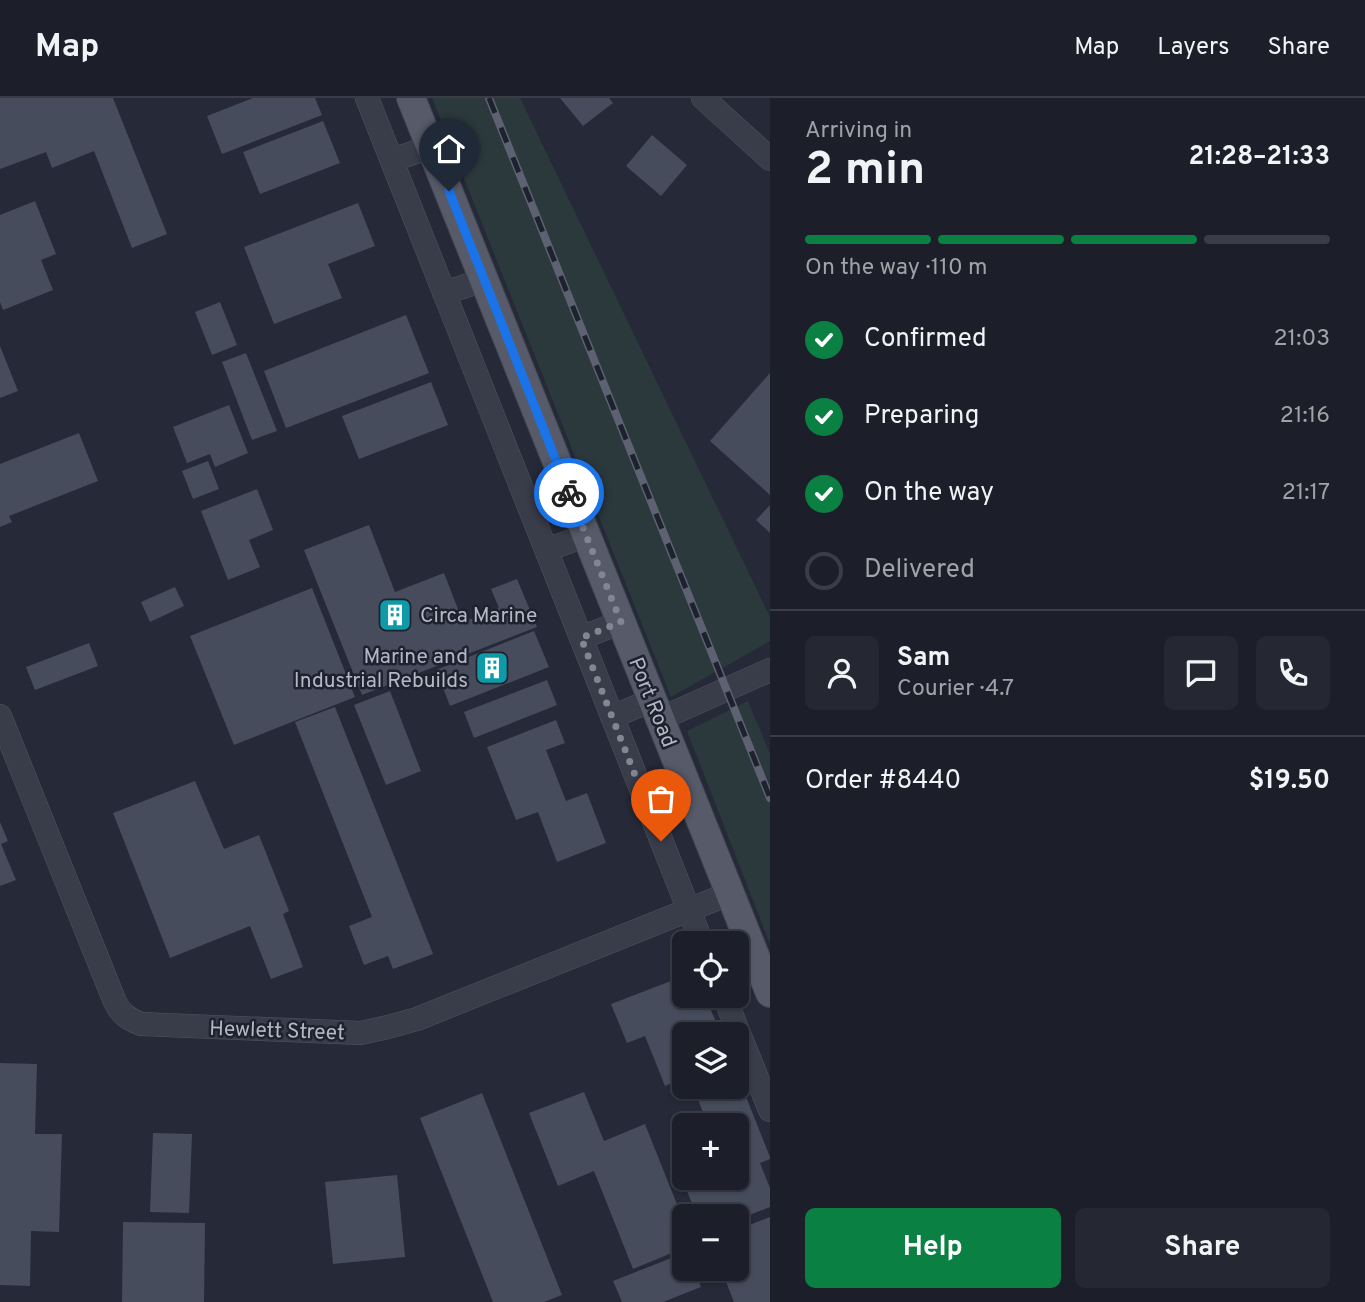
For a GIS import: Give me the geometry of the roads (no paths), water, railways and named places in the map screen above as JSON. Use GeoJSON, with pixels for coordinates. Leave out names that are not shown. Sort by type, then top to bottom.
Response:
{"type":"FeatureCollection","features":[{"type":"Feature","properties":{"kind":"main road","name":"Port Road"},"geometry":{"type":"LineString","coordinates":[[411,98],[770,993]]}},
{"type":"Feature","properties":{"kind":"street"},"geometry":{"type":"LineString","coordinates":[[367,98],[697,931]]}},
{"type":"Feature","properties":{"kind":"street"},"geometry":{"type":"LineString","coordinates":[[703,98],[770,159]]}},
{"type":"Feature","properties":{"kind":"street"},"geometry":{"type":"LineString","coordinates":[[392,160],[431,147]]}},
{"type":"Feature","properties":{"kind":"street"},"geometry":{"type":"LineString","coordinates":[[444,293],[484,279]]}},
{"type":"Feature","properties":{"kind":"street"},"geometry":{"type":"LineString","coordinates":[[546,550],[586,536]]}},
{"type":"Feature","properties":{"kind":"street"},"geometry":{"type":"LineString","coordinates":[[581,638],[621,622]]}},
{"type":"Feature","properties":{"kind":"street"},"geometry":{"type":"LineString","coordinates":[[612,717],[656,709],[770,670]]}},
{"type":"Feature","properties":{"kind":"street","name":"Hewlett Street"},"geometry":{"type":"LineString","coordinates":[[0,716],[115,1002],[128,1019],[141,1024],[362,1033],[417,1018],[730,893]]}},
{"type":"Feature","properties":{"kind":"street"},"geometry":{"type":"LineString","coordinates":[[729,1008],[770,1110]]}},
{"type":"Feature","properties":{"kind":"railway"},"geometry":{"type":"LineString","coordinates":[[489,98],[770,798]]}},
{"type":"Feature","properties":{"kind":"place","name":"Circa Marine"},"geometry":{"type":"Point","coordinates":[395,615]}},
{"type":"Feature","properties":{"kind":"place","name":"Marine and Industrial Rebuilds"},"geometry":{"type":"Point","coordinates":[492,668]}}]}
